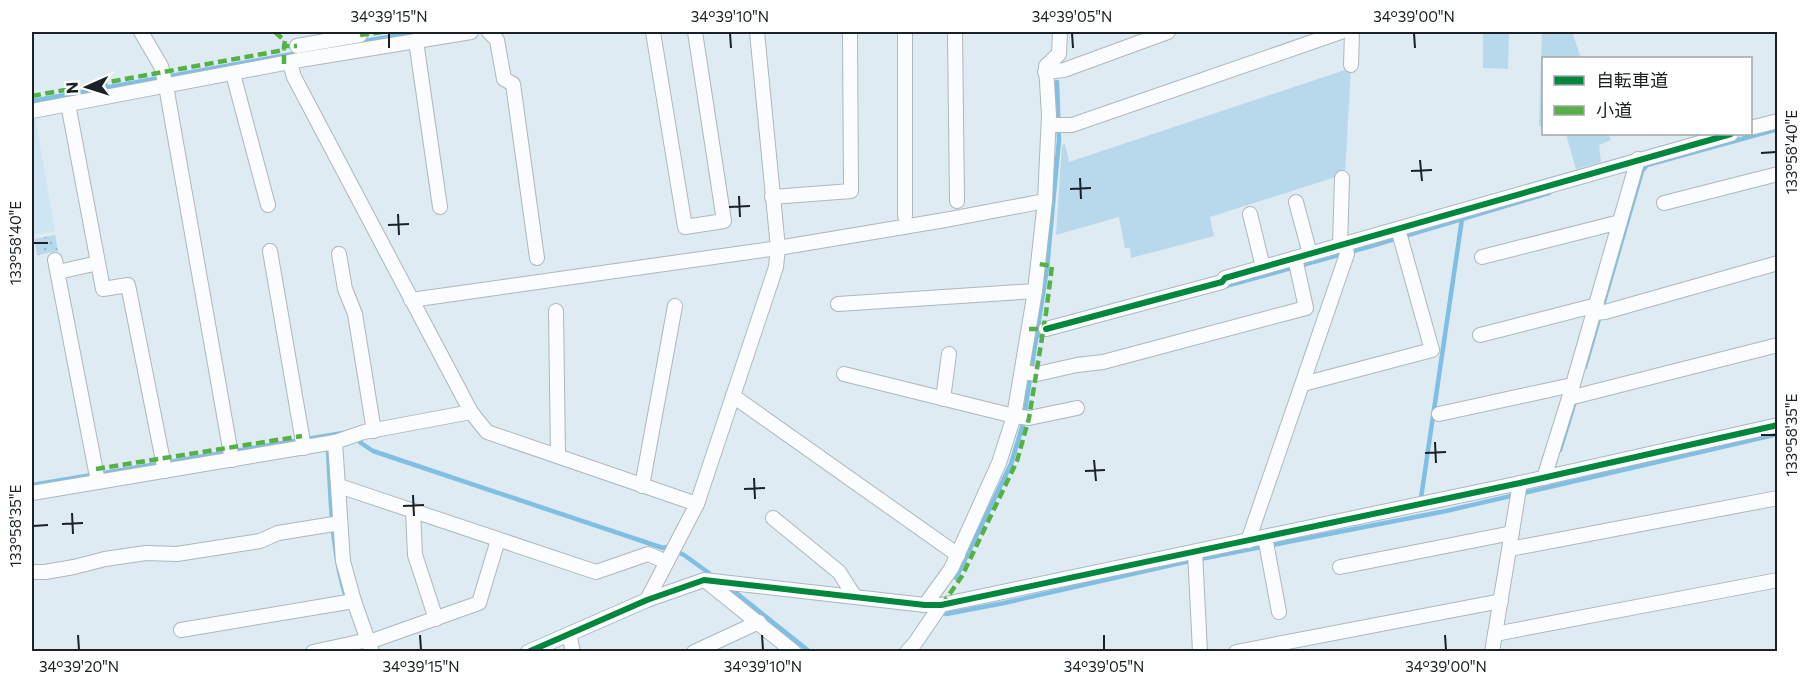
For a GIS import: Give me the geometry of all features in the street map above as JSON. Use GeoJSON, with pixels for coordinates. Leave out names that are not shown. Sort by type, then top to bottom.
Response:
{"type":"FeatureCollection","features":[{"type":"Feature","properties":{"kind":"street"},"geometry":{"type":"LineString","coordinates":[[141,32],[158,59],[165,80],[232,455]]}},
{"type":"Feature","properties":{"kind":"street"},"geometry":{"type":"LineString","coordinates":[[294,32],[297,55],[294,77],[471,412],[487,432],[697,504]]}},
{"type":"Feature","properties":{"kind":"street"},"geometry":{"type":"LineString","coordinates":[[297,55],[471,32]]}},
{"type":"Feature","properties":{"kind":"street"},"geometry":{"type":"LineString","coordinates":[[489,32],[497,40],[504,79],[513,84],[537,258]]}},
{"type":"Feature","properties":{"kind":"street"},"geometry":{"type":"LineString","coordinates":[[653,32],[685,227],[724,221],[695,32]]}},
{"type":"Feature","properties":{"kind":"street"},"geometry":{"type":"LineString","coordinates":[[647,600],[697,504],[776,267],[778,248],[756,32]]}},
{"type":"Feature","properties":{"kind":"street"},"geometry":{"type":"LineString","coordinates":[[772,196],[851,191],[850,32]]}},
{"type":"Feature","properties":{"kind":"street"},"geometry":{"type":"LineString","coordinates":[[904,32],[906,216]]}},
{"type":"Feature","properties":{"kind":"street"},"geometry":{"type":"LineString","coordinates":[[955,32],[957,201]]}},
{"type":"Feature","properties":{"kind":"street"},"geometry":{"type":"LineString","coordinates":[[925,605],[951,569],[1020,417],[1028,373],[1051,124],[1045,72],[1048,62],[1059,54],[1060,32]]}},
{"type":"Feature","properties":{"kind":"street"},"geometry":{"type":"LineString","coordinates":[[1045,72],[1064,70],[1168,32]]}},
{"type":"Feature","properties":{"kind":"street"},"geometry":{"type":"LineString","coordinates":[[1051,124],[1072,126],[1341,32]]}},
{"type":"Feature","properties":{"kind":"street"},"geometry":{"type":"LineString","coordinates":[[1351,64],[1352,32]]}},
{"type":"Feature","properties":{"kind":"street"},"geometry":{"type":"LineString","coordinates":[[32,111],[165,80],[233,74],[360,35]]}},
{"type":"Feature","properties":{"kind":"street"},"geometry":{"type":"LineString","coordinates":[[416,40],[440,207]]}},
{"type":"Feature","properties":{"kind":"street"},"geometry":{"type":"LineString","coordinates":[[233,74],[268,205]]}},
{"type":"Feature","properties":{"kind":"street"},"geometry":{"type":"LineString","coordinates":[[68,104],[103,289],[128,285],[164,466]]}},
{"type":"Feature","properties":{"kind":"street"},"geometry":{"type":"LineString","coordinates":[[1752,128],[1778,121]]}},
{"type":"Feature","properties":{"kind":"street"},"geometry":{"type":"LineString","coordinates":[[1046,329],[1222,282],[1225,278],[1263,267],[1296,264],[1310,254],[1400,236],[1637,165],[1728,135]]}},
{"type":"Feature","properties":{"kind":"street"},"geometry":{"type":"LineString","coordinates":[[1544,478],[1599,311],[1620,222],[1637,165]]}},
{"type":"Feature","properties":{"kind":"street"},"geometry":{"type":"LineString","coordinates":[[1664,203],[1778,174]]}},
{"type":"Feature","properties":{"kind":"street"},"geometry":{"type":"LineString","coordinates":[[1248,541],[1303,384],[1345,248],[1342,178]]}},
{"type":"Feature","properties":{"kind":"street"},"geometry":{"type":"LineString","coordinates":[[411,300],[778,248],[1045,201]]}},
{"type":"Feature","properties":{"kind":"street"},"geometry":{"type":"LineString","coordinates":[[1296,202],[1310,254]]}},
{"type":"Feature","properties":{"kind":"street"},"geometry":{"type":"LineString","coordinates":[[1250,214],[1263,267]]}},
{"type":"Feature","properties":{"kind":"street"},"geometry":{"type":"LineString","coordinates":[[1482,257],[1620,222]]}},
{"type":"Feature","properties":{"kind":"street"},"geometry":{"type":"LineString","coordinates":[[1303,384],[1432,350],[1400,236]]}},
{"type":"Feature","properties":{"kind":"street"},"geometry":{"type":"LineString","coordinates":[[270,251],[303,443]]}},
{"type":"Feature","properties":{"kind":"street"},"geometry":{"type":"LineString","coordinates":[[339,254],[345,290],[355,314],[374,430]]}},
{"type":"Feature","properties":{"kind":"street"},"geometry":{"type":"LineString","coordinates":[[98,262],[57,266],[98,477]]}},
{"type":"Feature","properties":{"kind":"street"},"geometry":{"type":"LineString","coordinates":[[1480,334],[1599,311],[1778,263]]}},
{"type":"Feature","properties":{"kind":"street"},"geometry":{"type":"LineString","coordinates":[[1028,373],[1103,362],[1306,308],[1296,264]]}},
{"type":"Feature","properties":{"kind":"street"},"geometry":{"type":"LineString","coordinates":[[838,304],[1035,291]]}},
{"type":"Feature","properties":{"kind":"street"},"geometry":{"type":"LineString","coordinates":[[642,486],[675,306]]}},
{"type":"Feature","properties":{"kind":"street"},"geometry":{"type":"LineString","coordinates":[[556,311],[558,456]]}},
{"type":"Feature","properties":{"kind":"street"},"geometry":{"type":"LineString","coordinates":[[1439,414],[1573,395],[1778,345]]}},
{"type":"Feature","properties":{"kind":"street"},"geometry":{"type":"LineString","coordinates":[[943,399],[949,354]]}},
{"type":"Feature","properties":{"kind":"street"},"geometry":{"type":"LineString","coordinates":[[844,374],[1020,417],[1077,408]]}},
{"type":"Feature","properties":{"kind":"street"},"geometry":{"type":"LineString","coordinates":[[733,396],[958,555]]}},
{"type":"Feature","properties":{"kind":"street"},"geometry":{"type":"LineString","coordinates":[[32,494],[98,477],[303,443],[335,442],[374,430],[471,412]]}},
{"type":"Feature","properties":{"kind":"street"},"geometry":{"type":"LineString","coordinates":[[528,651],[647,600],[704,579],[941,605],[1196,557],[1248,541],[1266,544],[1519,490],[1544,478],[1778,425]]}},
{"type":"Feature","properties":{"kind":"street"},"geometry":{"type":"LineString","coordinates":[[335,442],[339,486],[335,524],[349,602],[366,643]]}},
{"type":"Feature","properties":{"kind":"street"},"geometry":{"type":"LineString","coordinates":[[339,486],[596,572],[648,554],[671,554]]}},
{"type":"Feature","properties":{"kind":"street"},"geometry":{"type":"LineString","coordinates":[[1492,651],[1519,490]]}},
{"type":"Feature","properties":{"kind":"street"},"geometry":{"type":"LineString","coordinates":[[1510,549],[1778,498]]}},
{"type":"Feature","properties":{"kind":"street"},"geometry":{"type":"LineString","coordinates":[[413,511],[415,555],[436,619]]}},
{"type":"Feature","properties":{"kind":"street"},"geometry":{"type":"LineString","coordinates":[[773,518],[839,572],[855,597]]}},
{"type":"Feature","properties":{"kind":"street"},"geometry":{"type":"LineString","coordinates":[[32,572],[74,567],[105,559],[146,553],[177,554],[260,541],[278,533],[335,524]]}},
{"type":"Feature","properties":{"kind":"street"},"geometry":{"type":"LineString","coordinates":[[1340,567],[1512,533]]}},
{"type":"Feature","properties":{"kind":"street"},"geometry":{"type":"LineString","coordinates":[[313,651],[366,643],[479,603],[498,540]]}},
{"type":"Feature","properties":{"kind":"street"},"geometry":{"type":"LineString","coordinates":[[1266,544],[1279,612]]}},
{"type":"Feature","properties":{"kind":"street"},"geometry":{"type":"LineString","coordinates":[[1196,557],[1200,651]]}},
{"type":"Feature","properties":{"kind":"street"},"geometry":{"type":"LineString","coordinates":[[704,579],[794,651]]}},
{"type":"Feature","properties":{"kind":"street"},"geometry":{"type":"LineString","coordinates":[[1495,634],[1778,580]]}},
{"type":"Feature","properties":{"kind":"street"},"geometry":{"type":"LineString","coordinates":[[1236,651],[1501,601]]}},
{"type":"Feature","properties":{"kind":"street"},"geometry":{"type":"LineString","coordinates":[[181,630],[349,602]]}},
{"type":"Feature","properties":{"kind":"street"},"geometry":{"type":"LineString","coordinates":[[907,651],[941,605]]}},
{"type":"Feature","properties":{"kind":"street"},"geometry":{"type":"LineString","coordinates":[[694,651],[759,622]]}},
{"type":"Feature","properties":{"kind":"street"},"geometry":{"type":"LineString","coordinates":[[569,634],[573,651]]}},
{"type":"Feature","properties":{"kind":"shaded area"},"geometry":{"type":"Polygon","coordinates":[[[1483,32],[1509,32],[1508,69],[1483,68],[1483,32]]]}},
{"type":"Feature","properties":{"kind":"shaded area"},"geometry":{"type":"Polygon","coordinates":[[[1542,32],[1572,32],[1581,57],[1542,57],[1542,127],[1539,126],[1542,32]]]}},
{"type":"Feature","properties":{"kind":"shaded area"},"geometry":{"type":"Polygon","coordinates":[[[1351,68],[1345,174],[1210,217],[1214,236],[1131,258],[1130,248],[1125,248],[1119,217],[1056,235],[1062,145],[1065,144],[1069,162],[1351,68]]]}},
{"type":"Feature","properties":{"kind":"shaded area"},"geometry":{"type":"Polygon","coordinates":[[[32,117],[35,117],[55,231],[32,235],[32,117]]]}},
{"type":"Feature","properties":{"kind":"shaded area"},"geometry":{"type":"Polygon","coordinates":[[[1566,135],[1608,135],[1611,140],[1599,145],[1601,162],[1576,169],[1566,135]]]}},
{"type":"Feature","properties":{"kind":"shaded area"},"geometry":{"type":"Polygon","coordinates":[[[55,235],[58,251],[37,255],[34,239],[55,235]]]}},
{"type":"Feature","properties":{"kind":"waterway"},"geometry":{"type":"LineString","coordinates":[[359,42],[417,32]]}},
{"type":"Feature","properties":{"kind":"waterway"},"geometry":{"type":"LineString","coordinates":[[32,101],[309,51]]}},
{"type":"Feature","properties":{"kind":"waterway"},"geometry":{"type":"LineString","coordinates":[[956,578],[1011,464],[1023,424],[1047,268],[1059,140],[1057,82]]}},
{"type":"Feature","properties":{"kind":"waterway"},"geometry":{"type":"LineString","coordinates":[[1585,367],[1642,171],[1647,165],[1778,129]]}},
{"type":"Feature","properties":{"kind":"waterway"},"geometry":{"type":"LineString","coordinates":[[1638,167],[1647,165]]}},
{"type":"Feature","properties":{"kind":"waterway"},"geometry":{"type":"LineString","coordinates":[[1222,287],[1368,247],[1549,193]]}},
{"type":"Feature","properties":{"kind":"waterway"},"geometry":{"type":"LineString","coordinates":[[1421,498],[1462,219]]}},
{"type":"Feature","properties":{"kind":"waterway"},"geometry":{"type":"LineString","coordinates":[[1037,336],[1049,334]]}},
{"type":"Feature","properties":{"kind":"waterway"},"geometry":{"type":"LineString","coordinates":[[1560,450],[1576,398]]}},
{"type":"Feature","properties":{"kind":"waterway"},"geometry":{"type":"LineString","coordinates":[[32,485],[343,433]]}},
{"type":"Feature","properties":{"kind":"waterway"},"geometry":{"type":"LineString","coordinates":[[946,614],[1185,562],[1446,511],[1778,434]]}},
{"type":"Feature","properties":{"kind":"waterway"},"geometry":{"type":"LineString","coordinates":[[357,438],[373,451],[663,548],[667,547],[684,555],[709,573]]}},
{"type":"Feature","properties":{"kind":"waterway"},"geometry":{"type":"LineString","coordinates":[[328,450],[335,545],[347,601]]}},
{"type":"Feature","properties":{"kind":"waterway"},"geometry":{"type":"LineString","coordinates":[[730,588],[810,652]]}},
{"type":"Feature","properties":{"kind":"marked path"},"geometry":{"type":"LineString","coordinates":[[275,32],[285,41],[284,46]]}},
{"type":"Feature","properties":{"kind":"marked path"},"geometry":{"type":"LineString","coordinates":[[360,35],[382,32]]}},
{"type":"Feature","properties":{"kind":"marked path"},"geometry":{"type":"LineString","coordinates":[[32,96],[284,50],[284,46],[297,46]]}},
{"type":"Feature","properties":{"kind":"marked path"},"geometry":{"type":"LineString","coordinates":[[284,50],[284,64]]}},
{"type":"Feature","properties":{"kind":"marked path"},"geometry":{"type":"LineString","coordinates":[[942,605],[962,576],[1017,461],[1029,418],[1052,266],[1039,264]]}},
{"type":"Feature","properties":{"kind":"marked path"},"geometry":{"type":"LineString","coordinates":[[1029,329],[1046,329]]}},
{"type":"Feature","properties":{"kind":"marked path"},"geometry":{"type":"LineString","coordinates":[[96,469],[302,436]]}},
{"type":"Feature","properties":{"kind":"cycle path"},"geometry":{"type":"LineString","coordinates":[[1046,329],[1222,282],[1225,278],[1727,135]]}},
{"type":"Feature","properties":{"kind":"cycle path"},"geometry":{"type":"LineString","coordinates":[[528,652],[647,600],[704,580],[941,605],[1520,483],[1778,425]]}}]}
